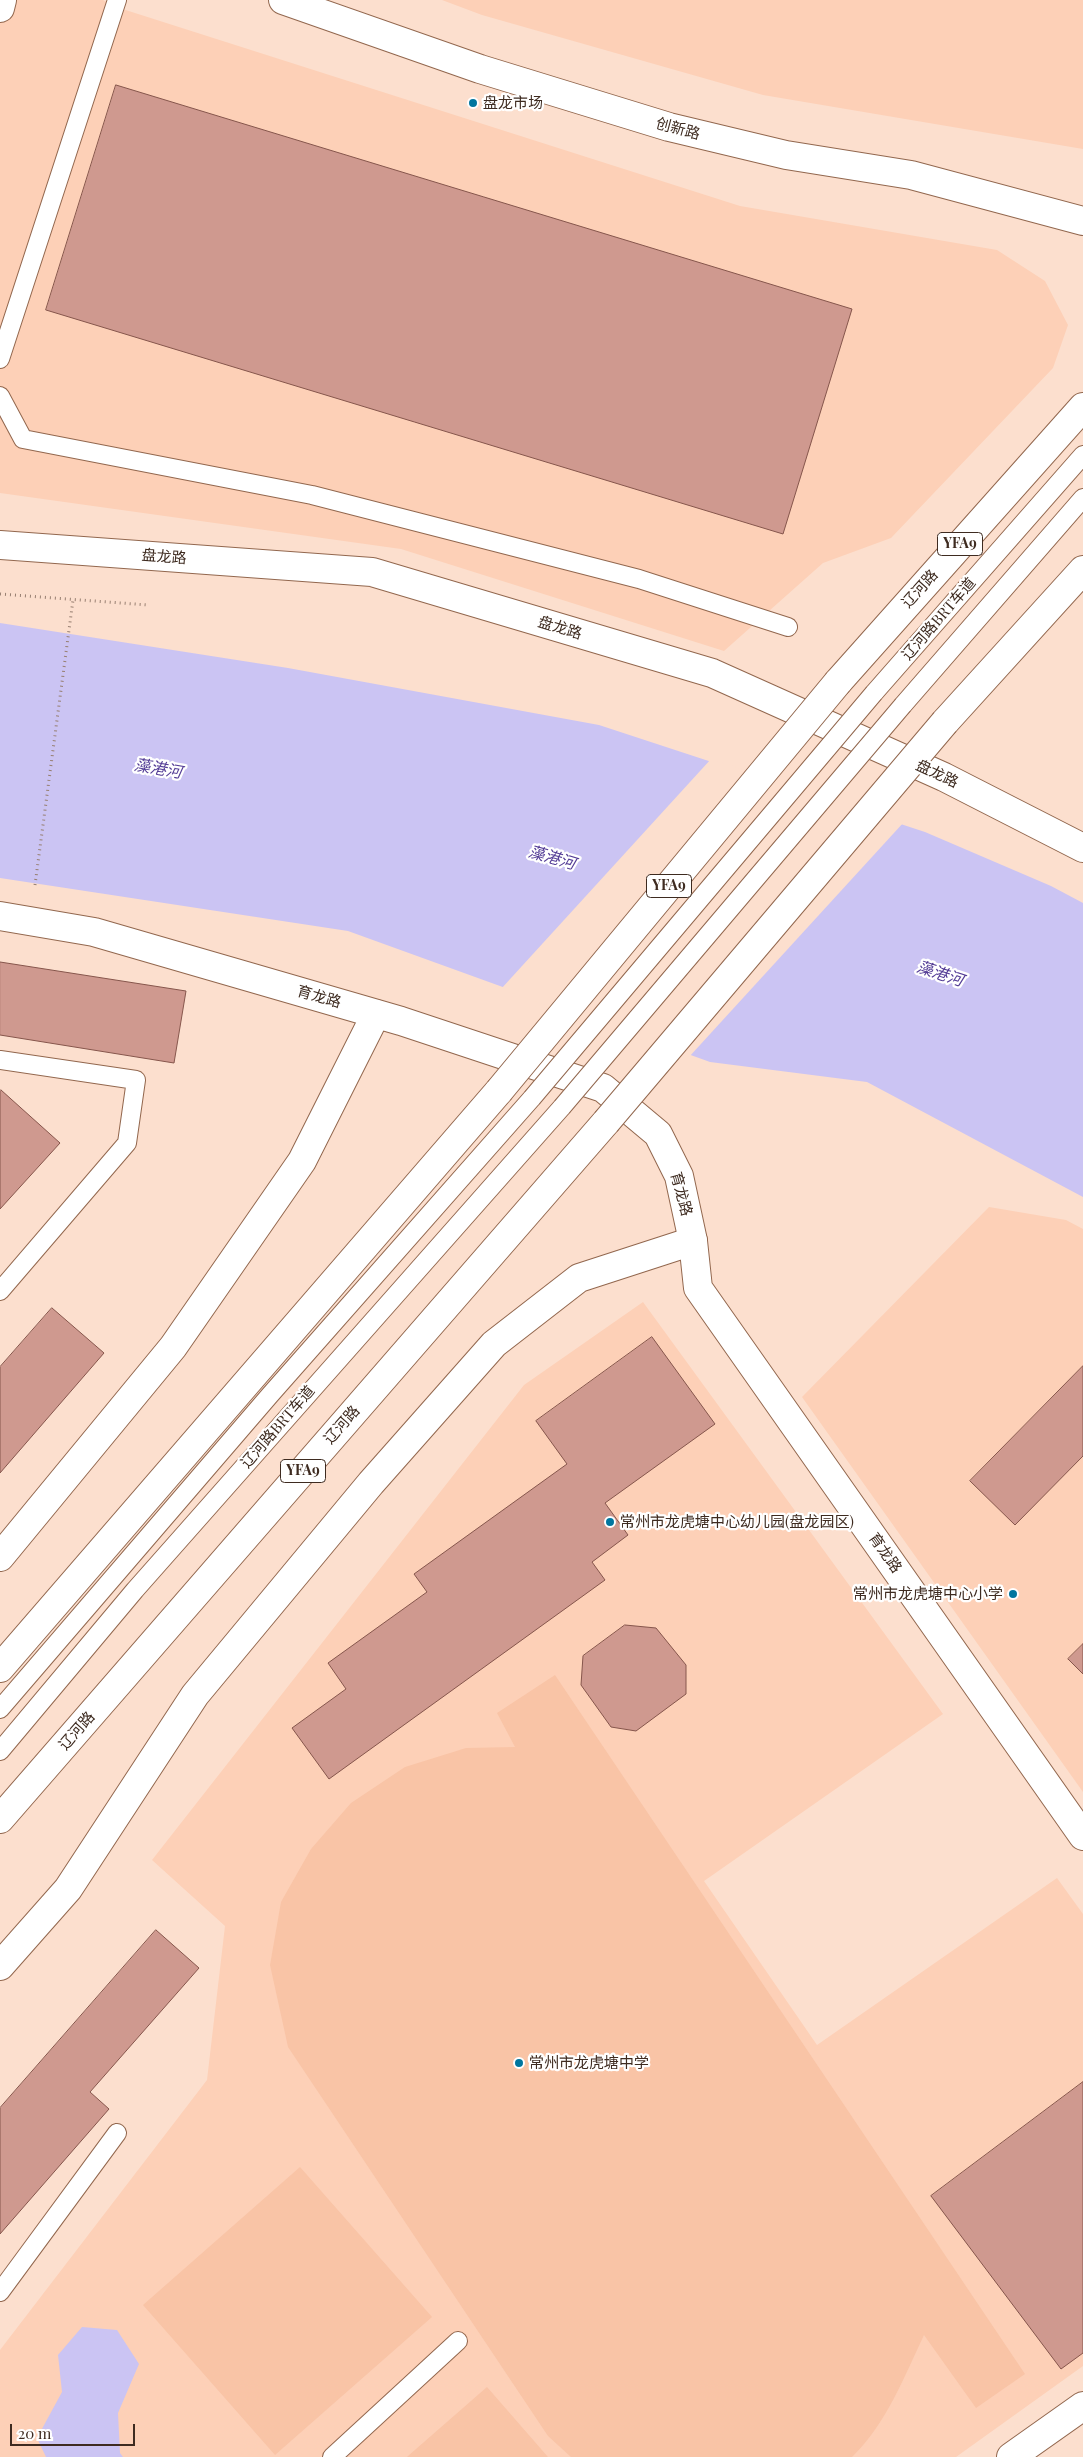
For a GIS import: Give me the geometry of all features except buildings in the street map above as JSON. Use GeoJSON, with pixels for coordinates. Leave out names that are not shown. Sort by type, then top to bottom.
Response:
{"type":"FeatureCollection","features":[{"type":"Feature","properties":{"kind":"main road"},"geometry":{"type":"LineString","coordinates":[[0,8],[2,0]]}},
{"type":"Feature","properties":{"kind":"main road","name":"创新路"},"geometry":{"type":"LineString","coordinates":[[283,0],[480,68],[669,127],[786,155],[911,175],[1083,221]]}},
{"type":"Feature","properties":{"kind":"main road","name":"辽河路"},"geometry":{"type":"LineString","coordinates":[[0,1668],[499,1091],[838,682],[1083,407]]}},
{"type":"Feature","properties":{"kind":"main road","name":"盘龙路"},"geometry":{"type":"LineString","coordinates":[[0,545],[372,572],[712,673],[944,777],[1083,848]]}},
{"type":"Feature","properties":{"kind":"main road","name":"辽河路"},"geometry":{"type":"LineString","coordinates":[[0,1820],[606,1122],[945,722],[1083,570]]}},
{"type":"Feature","properties":{"kind":"main road","name":"育龙路"},"geometry":{"type":"LineString","coordinates":[[0,916],[94,932],[376,1014],[603,1088],[658,1134],[679,1176],[693,1241],[698,1288],[1083,1836]]}},
{"type":"Feature","properties":{"kind":"main road"},"geometry":{"type":"LineString","coordinates":[[0,1557],[173,1346],[302,1161],[376,1014]]}},
{"type":"Feature","properties":{"kind":"main road"},"geometry":{"type":"LineString","coordinates":[[0,1966],[68,1889],[195,1695],[371,1483],[494,1344],[579,1278],[693,1241]]}},
{"type":"Feature","properties":{"kind":"main road"},"geometry":{"type":"LineString","coordinates":[[1011,2457],[1083,2406]]}},
{"type":"Feature","properties":{"kind":"lane"},"geometry":{"type":"LineString","coordinates":[[0,359],[117,0]]}},
{"type":"Feature","properties":{"kind":"lane"},"geometry":{"type":"LineString","coordinates":[[0,396],[23,439],[312,495],[639,579],[788,627]]}},
{"type":"Feature","properties":{"kind":"lane","name":"辽河路BRT车道"},"geometry":{"type":"LineString","coordinates":[[0,1709],[283,1380],[532,1098],[874,693],[1083,455]]}},
{"type":"Feature","properties":{"kind":"lane","name":"辽河路BRT车道"},"geometry":{"type":"LineString","coordinates":[[0,1752],[134,1590],[562,1107],[903,705],[1083,498]]}},
{"type":"Feature","properties":{"kind":"lane"},"geometry":{"type":"LineString","coordinates":[[0,1060],[136,1080],[128,1143],[0,1291]]}},
{"type":"Feature","properties":{"kind":"lane"},"geometry":{"type":"LineString","coordinates":[[0,2292],[117,2133]]}},
{"type":"Feature","properties":{"kind":"lane"},"geometry":{"type":"LineString","coordinates":[[332,2457],[458,2341]]}},
{"type":"Feature","properties":{"kind":"path"},"geometry":{"type":"LineString","coordinates":[[0,594],[148,605]]}},
{"type":"Feature","properties":{"kind":"path"},"geometry":{"type":"LineString","coordinates":[[34,889],[73,600]]}},
{"type":"Feature","properties":{"kind":"shaded area"},"geometry":{"type":"Polygon","coordinates":[[[0,0],[103,0],[113,6],[740,206],[997,250],[1045,281],[1068,325],[1053,368],[891,538],[823,563],[724,651],[401,549],[0,493],[0,0]]]}},
{"type":"Feature","properties":{"kind":"shaded area"},"geometry":{"type":"Polygon","coordinates":[[[442,0],[1083,0],[1083,149],[763,95],[482,15],[442,0]]]}},
{"type":"Feature","properties":{"kind":"shaded area","name":"常州市龙虎塘中心小学"},"geometry":{"type":"Polygon","coordinates":[[[989,1207],[1066,1220],[1083,1229],[1083,1792],[802,1397],[989,1207]]]}},
{"type":"Feature","properties":{"kind":"shaded area","name":"常州市龙虎塘中学"},"geometry":{"type":"Polygon","coordinates":[[[643,1302],[943,1714],[704,1881],[817,2045],[1057,1878],[1083,1914],[1083,2366],[956,2457],[0,2457],[0,2350],[207,2080],[225,1926],[152,1860],[524,1385],[643,1302]]]}},
{"type":"Feature","properties":{"kind":"shaded area","name":"常州市龙虎塘中学"},"geometry":{"type":"Polygon","coordinates":[[[555,1675],[1025,2374],[976,2408],[924,2335],[885,2415],[852,2457],[571,2457],[548,2436],[288,2047],[270,1965],[281,1902],[311,1849],[351,1803],[405,1767],[466,1748],[515,1747],[497,1713],[555,1675]]]}},
{"type":"Feature","properties":{"kind":"shaded area"},"geometry":{"type":"Polygon","coordinates":[[[300,2167],[432,2317],[275,2455],[143,2305],[300,2167]]]}},
{"type":"Feature","properties":{"kind":"shaded area"},"geometry":{"type":"Polygon","coordinates":[[[487,2387],[548,2457],[407,2457],[408,2456],[487,2387]]]}},
{"type":"Feature","properties":{"kind":"water","name":"藻港河"},"geometry":{"type":"Polygon","coordinates":[[[0,623],[288,668],[599,725],[925,832],[1051,886],[1083,903],[1083,1197],[867,1082],[710,1062],[348,931],[0,878],[0,623]]]}},
{"type":"Feature","properties":{"kind":"water"},"geometry":{"type":"Polygon","coordinates":[[[82,2327],[117,2330],[139,2364],[118,2413],[120,2453],[123,2457],[46,2457],[37,2438],[62,2392],[58,2355],[82,2327]]]}},
{"type":"Feature","properties":{"kind":"pier"},"geometry":{"type":"Polygon","coordinates":[[[711,759],[904,822],[689,1057],[501,989],[711,759]]]}},
{"type":"Feature","properties":{"kind":"place","name":"盘龙市场"},"geometry":{"type":"Point","coordinates":[473,103]}},
{"type":"Feature","properties":{"kind":"place","name":"常州市龙虎塘中心幼儿园(盘龙园区)"},"geometry":{"type":"Point","coordinates":[610,1522]}},
{"type":"Feature","properties":{"kind":"place","name":"常州市龙虎塘中心小学"},"geometry":{"type":"Point","coordinates":[1013,1594]}},
{"type":"Feature","properties":{"kind":"place","name":"常州市龙虎塘中学"},"geometry":{"type":"Point","coordinates":[519,2063]}}]}
